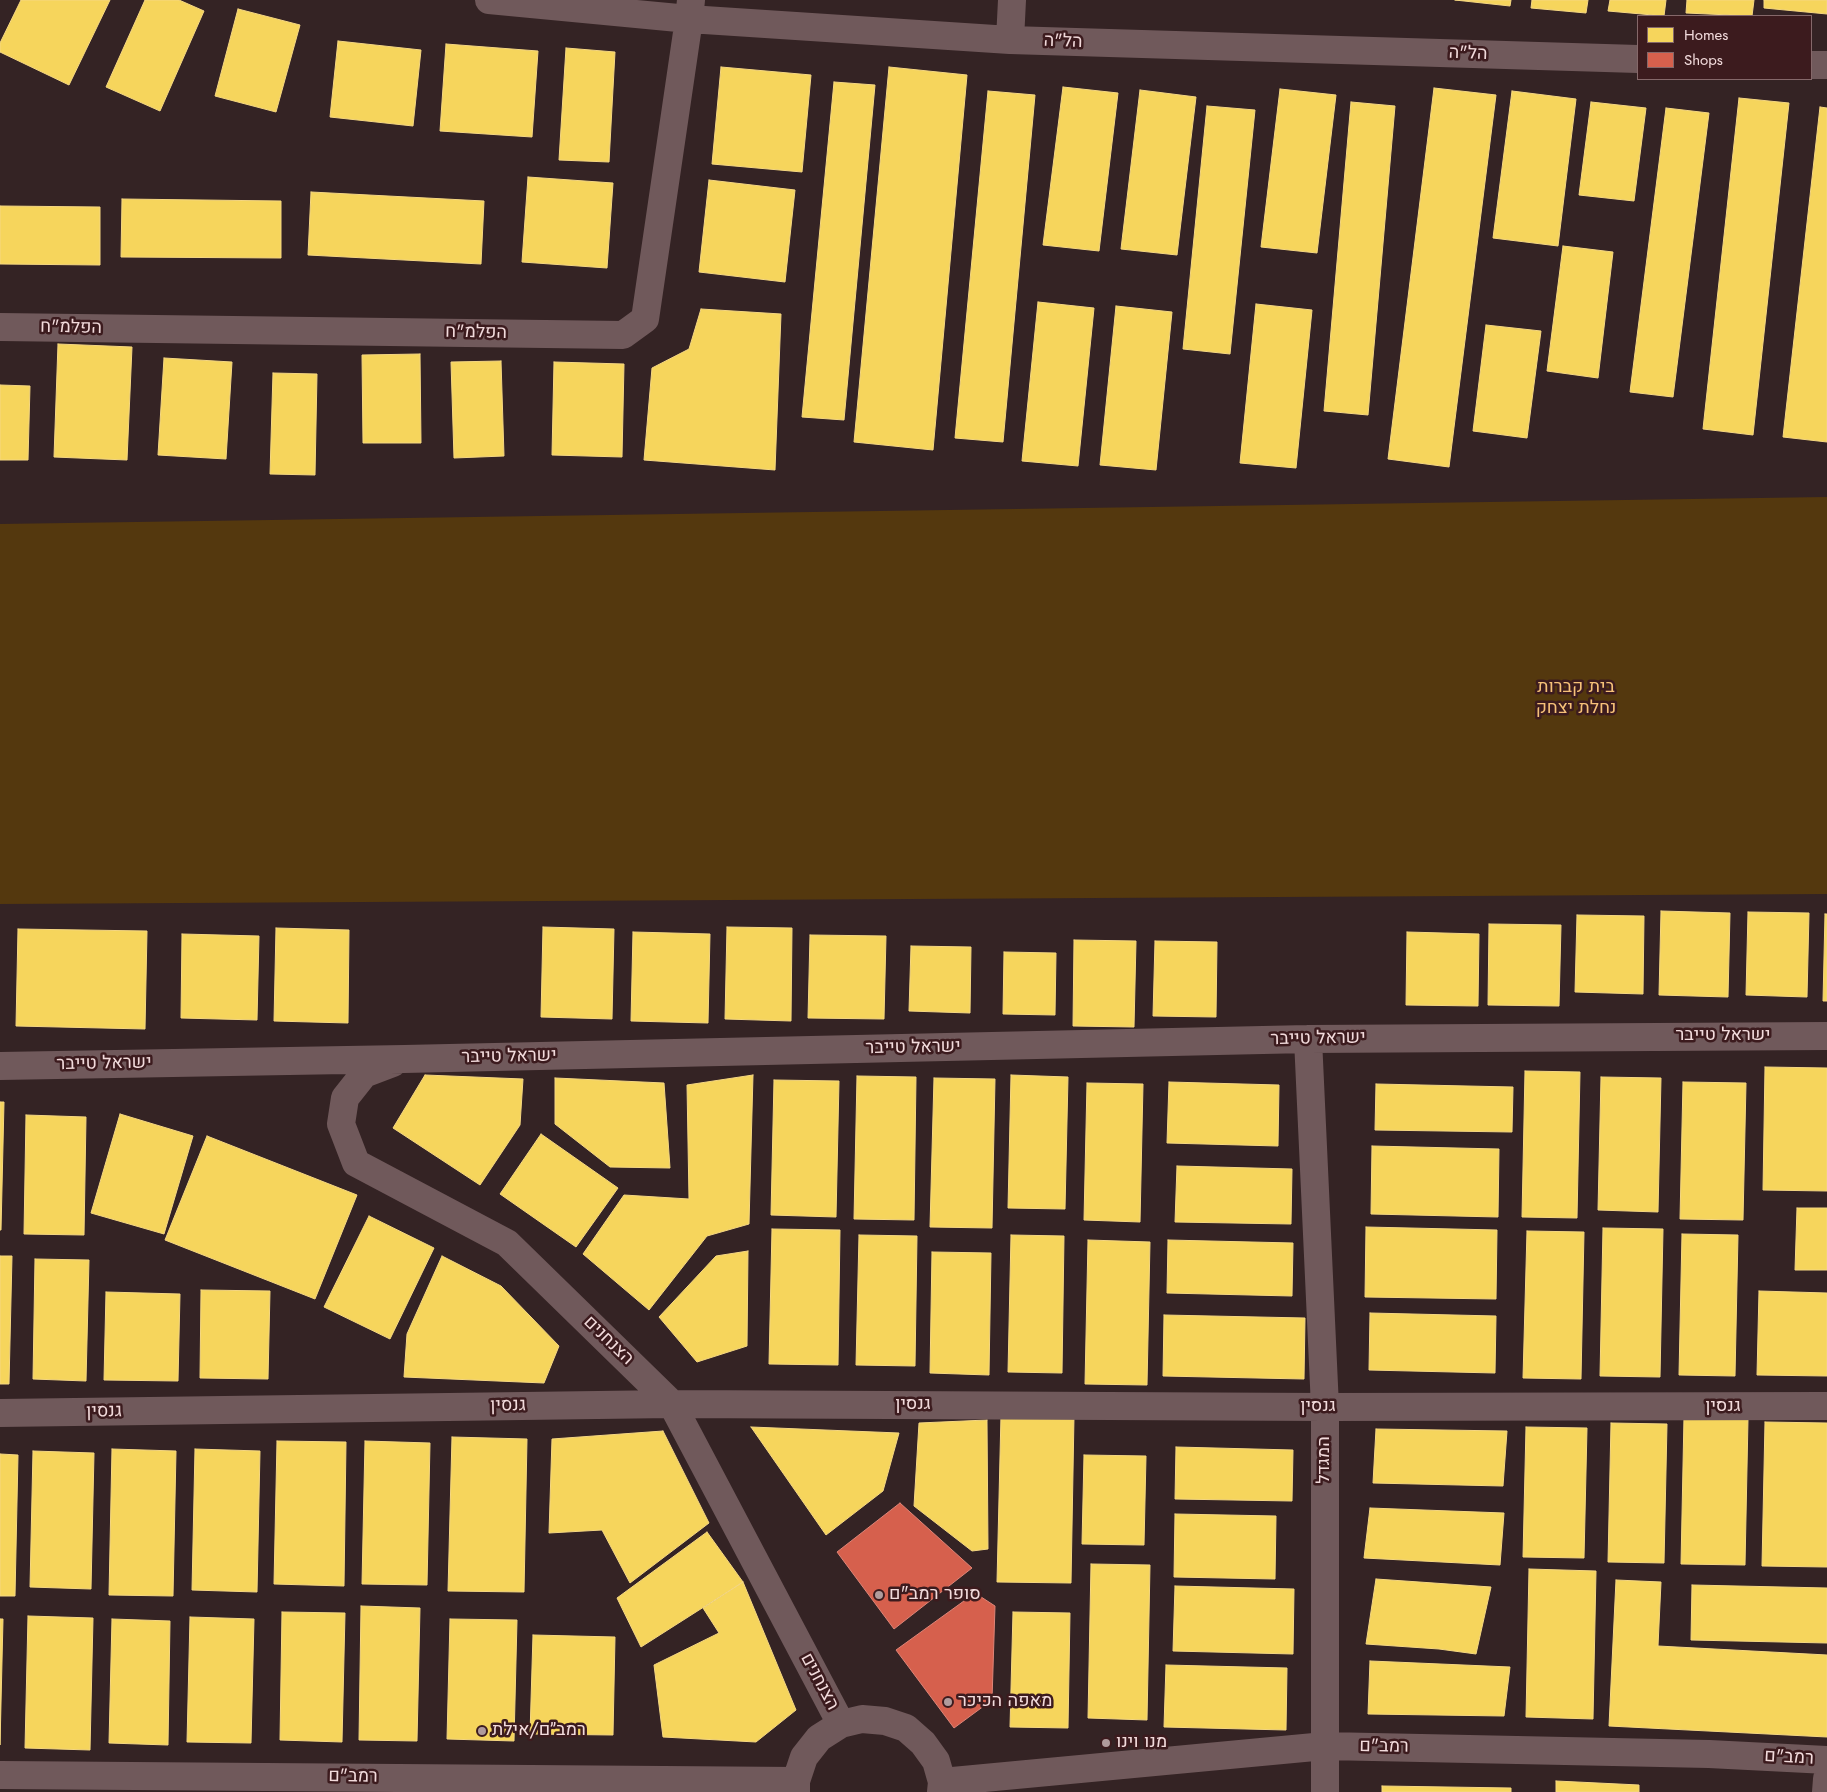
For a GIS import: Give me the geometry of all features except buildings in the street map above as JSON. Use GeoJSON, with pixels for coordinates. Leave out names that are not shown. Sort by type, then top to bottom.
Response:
{"type":"FeatureCollection","features":[{"type":"Feature","properties":{"kind":"street","name":"הל\"ה"},"geometry":{"type":"LineString","coordinates":[[489,0],[690,10],[1010,40],[1637,59]]}},
{"type":"Feature","properties":{"kind":"street"},"geometry":{"type":"LineString","coordinates":[[1010,40],[1012,0]]}},
{"type":"Feature","properties":{"kind":"street","name":"הפלמ\"ח"},"geometry":{"type":"LineString","coordinates":[[0,327],[623,335],[645,319],[690,10]]}},
{"type":"Feature","properties":{"kind":"street"},"geometry":{"type":"LineString","coordinates":[[1812,65],[1827,65]]}},
{"type":"Feature","properties":{"kind":"street","name":"ישראל טייבר"},"geometry":{"type":"LineString","coordinates":[[0,1066],[1308,1039],[1827,1036]]}},
{"type":"Feature","properties":{"kind":"street","name":"המגדל"},"geometry":{"type":"LineString","coordinates":[[1308,1039],[1325,1407],[1325,1792]]}},
{"type":"Feature","properties":{"kind":"street","name":"הצנחנים"},"geometry":{"type":"LineString","coordinates":[[404,1059],[364,1074],[345,1098],[341,1124],[356,1164],[507,1243],[672,1404],[841,1724]]}},
{"type":"Feature","properties":{"kind":"street","name":"גנסין"},"geometry":{"type":"LineString","coordinates":[[0,1413],[672,1404],[1325,1407],[1827,1406]]}},
{"type":"Feature","properties":{"kind":"street","name":"רמב\"ם"},"geometry":{"type":"LineString","coordinates":[[0,1775],[221,1784],[796,1786],[804,1757],[819,1738],[841,1724],[862,1718],[885,1720],[906,1728],[923,1742],[936,1761],[942,1787],[1325,1746],[1709,1754],[1827,1760]]}},
{"type":"Feature","properties":{"kind":"street"},"geometry":{"type":"LineString","coordinates":[[1826,1792],[1827,1779]]}},
{"type":"Feature","properties":{"kind":"green space","name":"בית קברות נחלת יצחק"},"geometry":{"type":"Polygon","coordinates":[[[1827,497],[1827,894],[0,904],[0,524],[1827,497]]]}},
{"type":"Feature","properties":{"kind":"place","name":"סופר רמב\"ם"},"geometry":{"type":"Point","coordinates":[879,1595]}},
{"type":"Feature","properties":{"kind":"place","name":"מאפה הכיכר"},"geometry":{"type":"Point","coordinates":[948,1702]}},
{"type":"Feature","properties":{"kind":"place","name":"רמב״ם/אילת"},"geometry":{"type":"Point","coordinates":[482,1731]}},
{"type":"Feature","properties":{"kind":"place","name":"מנו וינו"},"geometry":{"type":"Point","coordinates":[1106,1743]}}]}
